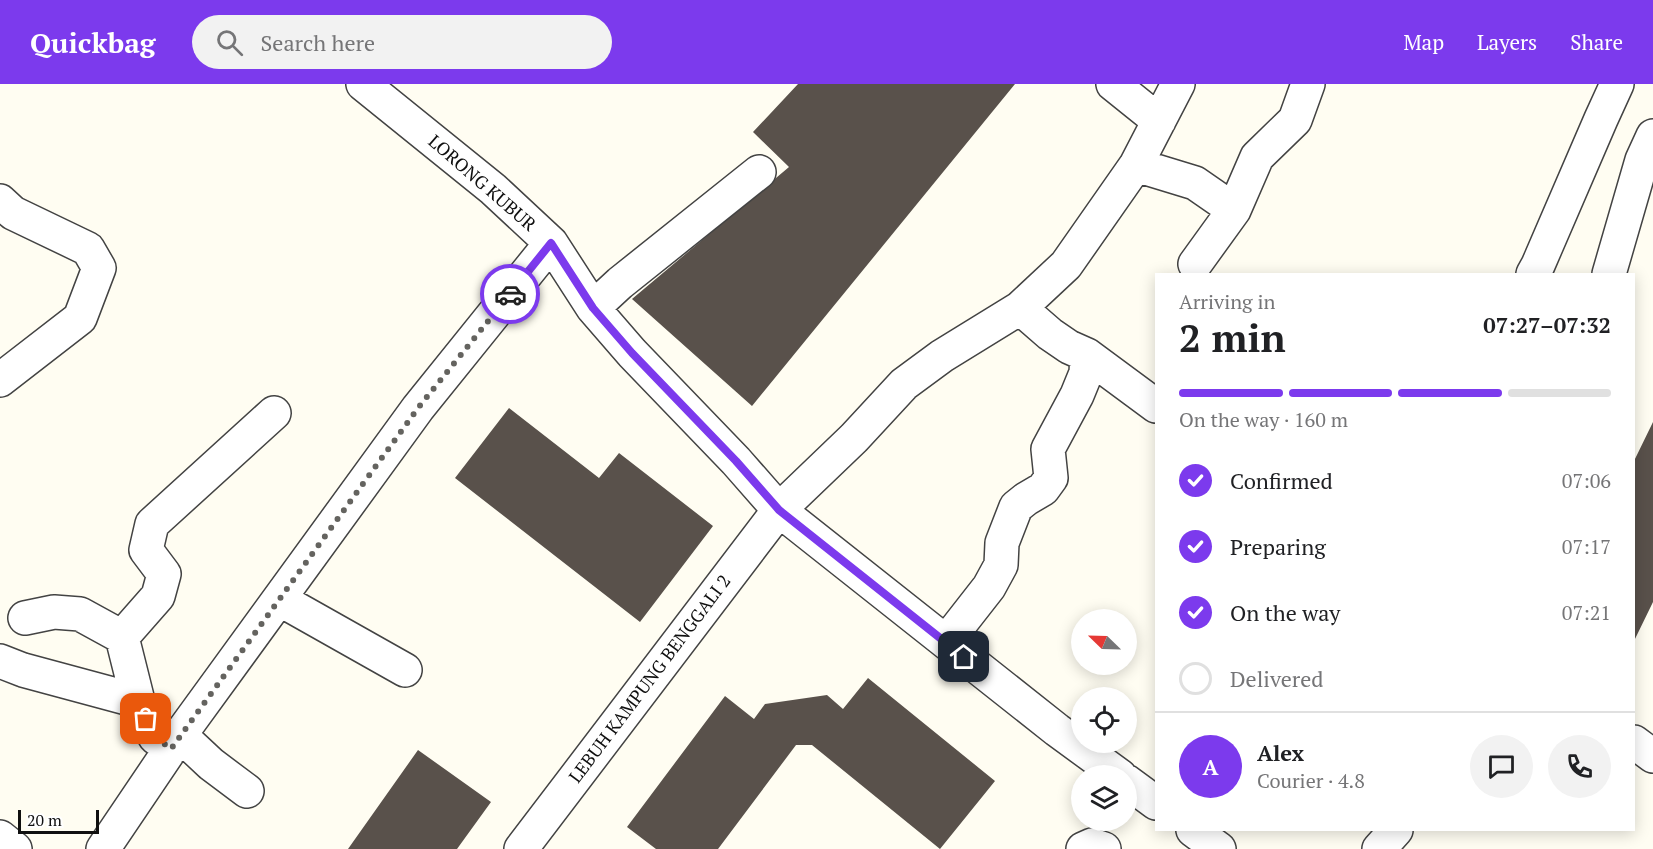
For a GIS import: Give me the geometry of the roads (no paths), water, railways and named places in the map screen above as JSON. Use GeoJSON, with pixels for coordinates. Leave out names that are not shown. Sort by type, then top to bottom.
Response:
{"type":"FeatureCollection","features":[{"type":"Feature","properties":{"kind":"street","name":"LORONG KUBUR"},"geometry":{"type":"LineString","coordinates":[[363,84],[493,189],[551,243],[593,308],[779,510],[1104,765]]}},
{"type":"Feature","properties":{"kind":"street"},"geometry":{"type":"LineString","coordinates":[[1113,84],[1159,121]]}},
{"type":"Feature","properties":{"kind":"street","name":"LEBUH KAMPUNG BENGGALI 2"},"geometry":{"type":"LineString","coordinates":[[521,849],[779,510],[854,438],[904,384],[942,356],[1020,308],[1066,265],[1136,165],[1178,84]]}},
{"type":"Feature","properties":{"kind":"street"},"geometry":{"type":"LineString","coordinates":[[1195,264],[1234,210],[1257,157],[1295,120],[1308,84]]}},
{"type":"Feature","properties":{"kind":"street"},"geometry":{"type":"LineString","coordinates":[[1534,273],[1617,84]]}},
{"type":"Feature","properties":{"kind":"street"},"geometry":{"type":"LineString","coordinates":[[1609,273],[1642,160],[1653,136]]}},
{"type":"Feature","properties":{"kind":"street"},"geometry":{"type":"LineString","coordinates":[[1136,165],[1195,183],[1234,210]]}},
{"type":"Feature","properties":{"kind":"street"},"geometry":{"type":"LineString","coordinates":[[593,308],[620,283],[759,172]]}},
{"type":"Feature","properties":{"kind":"street"},"geometry":{"type":"LineString","coordinates":[[0,201],[13,213],[88,249],[99,268],[80,318],[0,380]]}},
{"type":"Feature","properties":{"kind":"street"},"geometry":{"type":"LineString","coordinates":[[103,849],[175,742],[418,408],[551,243]]}},
{"type":"Feature","properties":{"kind":"street"},"geometry":{"type":"LineString","coordinates":[[1020,308],[1050,334],[1069,347],[1087,355],[1155,405]]}},
{"type":"Feature","properties":{"kind":"street"},"geometry":{"type":"LineString","coordinates":[[946,642],[988,587],[1001,565],[1002,543],[1016,507],[1043,489],[1051,478],[1048,449],[1077,395],[1086,373],[1087,355]]}},
{"type":"Feature","properties":{"kind":"street"},"geometry":{"type":"LineString","coordinates":[[122,637],[158,596],[164,574],[146,550],[152,524],[274,413]]}},
{"type":"Feature","properties":{"kind":"street"},"geometry":{"type":"LineString","coordinates":[[279,598],[405,670]]}},
{"type":"Feature","properties":{"kind":"street"},"geometry":{"type":"LineString","coordinates":[[25,618],[54,612],[80,614],[122,637],[138,701],[155,737],[175,742],[211,764],[247,791]]}},
{"type":"Feature","properties":{"kind":"street"},"geometry":{"type":"LineString","coordinates":[[0,661],[23,670],[138,701]]}},
{"type":"Feature","properties":{"kind":"street"},"geometry":{"type":"LineString","coordinates":[[1635,743],[1653,756]]}},
{"type":"Feature","properties":{"kind":"street"},"geometry":{"type":"LineString","coordinates":[[1137,789],[1155,802]]}},
{"type":"Feature","properties":{"kind":"street"},"geometry":{"type":"LineString","coordinates":[[1194,831],[1219,849]]}},
{"type":"Feature","properties":{"kind":"street"},"geometry":{"type":"LineString","coordinates":[[1379,849],[1395,831]]}},
{"type":"Feature","properties":{"kind":"street"},"geometry":{"type":"LineString","coordinates":[[0,837],[15,849]]}},
{"type":"Feature","properties":{"kind":"street"},"geometry":{"type":"LineString","coordinates":[[1083,849],[1092,845],[1104,849]]}}]}
